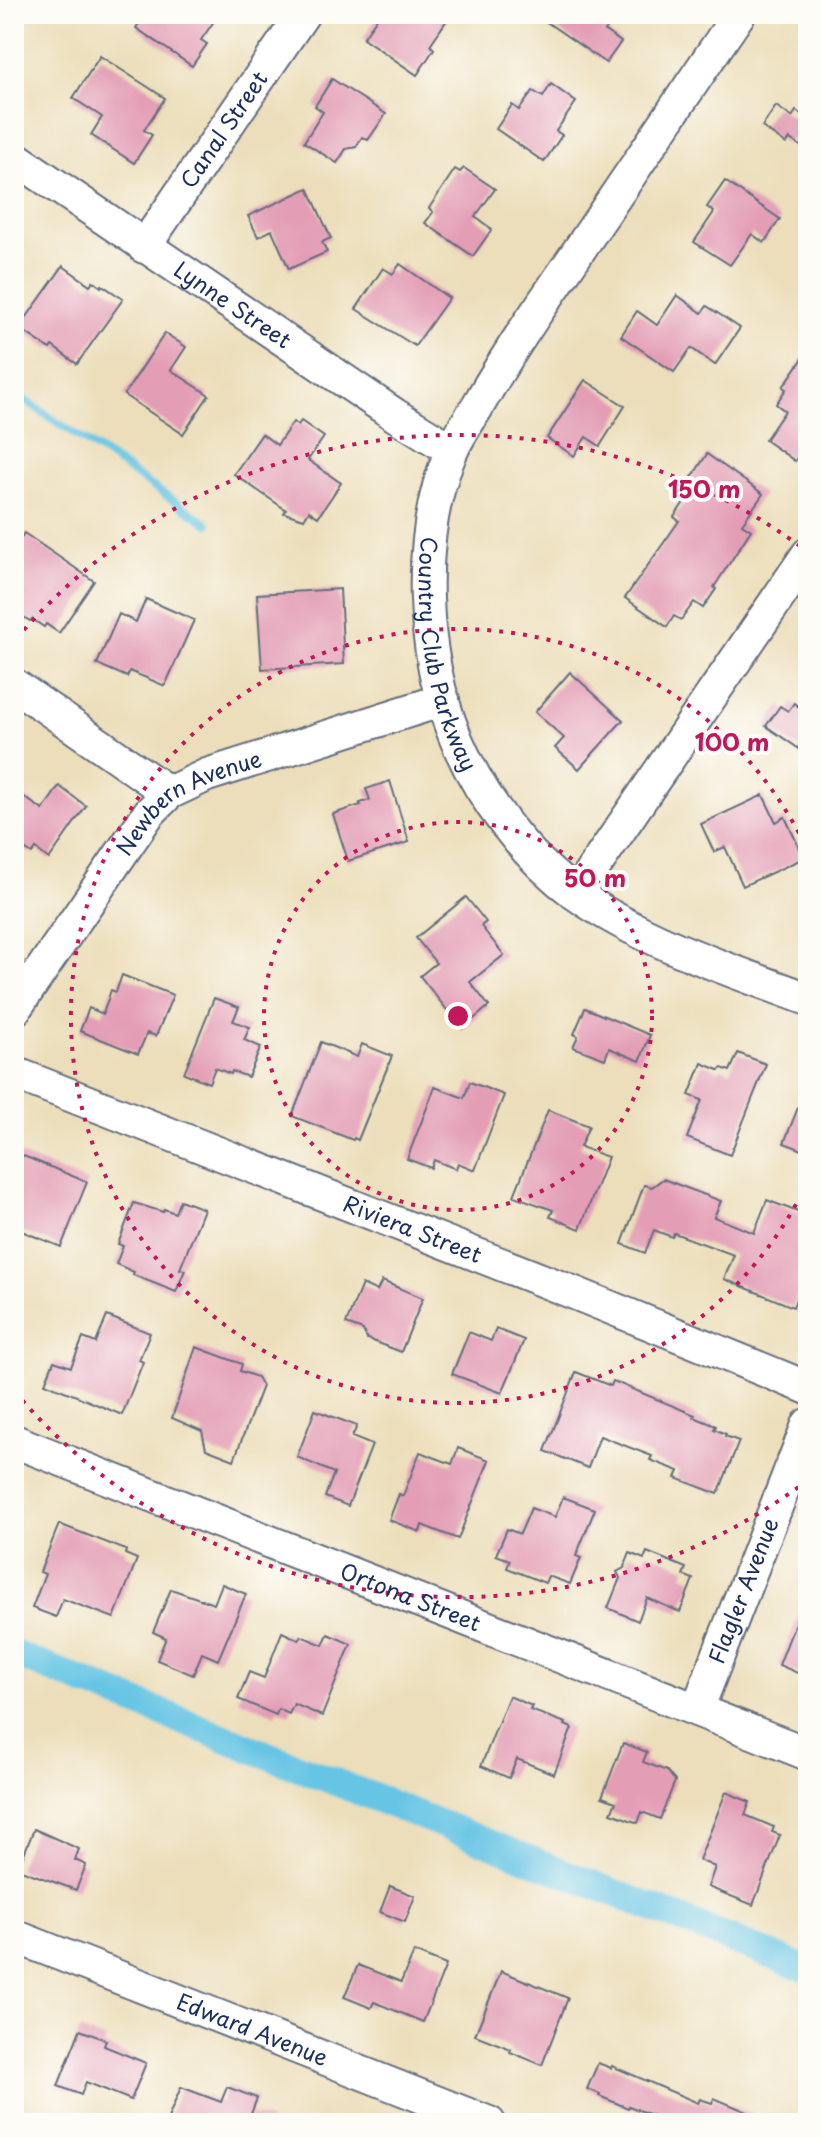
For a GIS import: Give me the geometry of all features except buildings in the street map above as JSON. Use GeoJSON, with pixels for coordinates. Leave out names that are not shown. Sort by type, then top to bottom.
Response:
{"type":"FeatureCollection","features":[{"type":"Feature","properties":{"kind":"street","name":"Canal Street"},"geometry":{"type":"LineString","coordinates":[[144,247],[303,14]]}},
{"type":"Feature","properties":{"kind":"street","name":"Country Club Parkway"},"geometry":{"type":"LineString","coordinates":[[739,14],[501,365],[452,450],[434,511],[428,562],[428,601],[431,640],[443,700],[456,739],[474,776],[496,810],[546,870],[608,914],[666,944],[808,999]]}},
{"type":"Feature","properties":{"kind":"street","name":"Lynne Street"},"geometry":{"type":"LineString","coordinates":[[14,157],[395,415],[452,450]]}},
{"type":"Feature","properties":{"kind":"street"},"geometry":{"type":"LineString","coordinates":[[576,894],[808,554]]}},
{"type":"Feature","properties":{"kind":"street"},"geometry":{"type":"LineString","coordinates":[[14,685],[169,793]]}},
{"type":"Feature","properties":{"kind":"street","name":"Newbern Avenue"},"geometry":{"type":"LineString","coordinates":[[14,1010],[149,813],[169,793],[207,775],[443,700]]}},
{"type":"Feature","properties":{"kind":"street","name":"Riviera Street"},"geometry":{"type":"LineString","coordinates":[[14,1073],[808,1388]]}},
{"type":"Feature","properties":{"kind":"street","name":"Flagler Avenue"},"geometry":{"type":"LineString","coordinates":[[697,1710],[808,1425]]}},
{"type":"Feature","properties":{"kind":"street","name":"Ortona Street"},"geometry":{"type":"LineString","coordinates":[[14,1441],[808,1754]]}},
{"type":"Feature","properties":{"kind":"street","name":"Edward Avenue"},"geometry":{"type":"LineString","coordinates":[[14,1936],[489,2123]]}},
{"type":"Feature","properties":{"kind":"waterway"},"geometry":{"type":"LineString","coordinates":[[14,393],[208,524]]}},
{"type":"Feature","properties":{"kind":"waterway"},"geometry":{"type":"LineString","coordinates":[[14,1654],[808,1970]]}}]}
